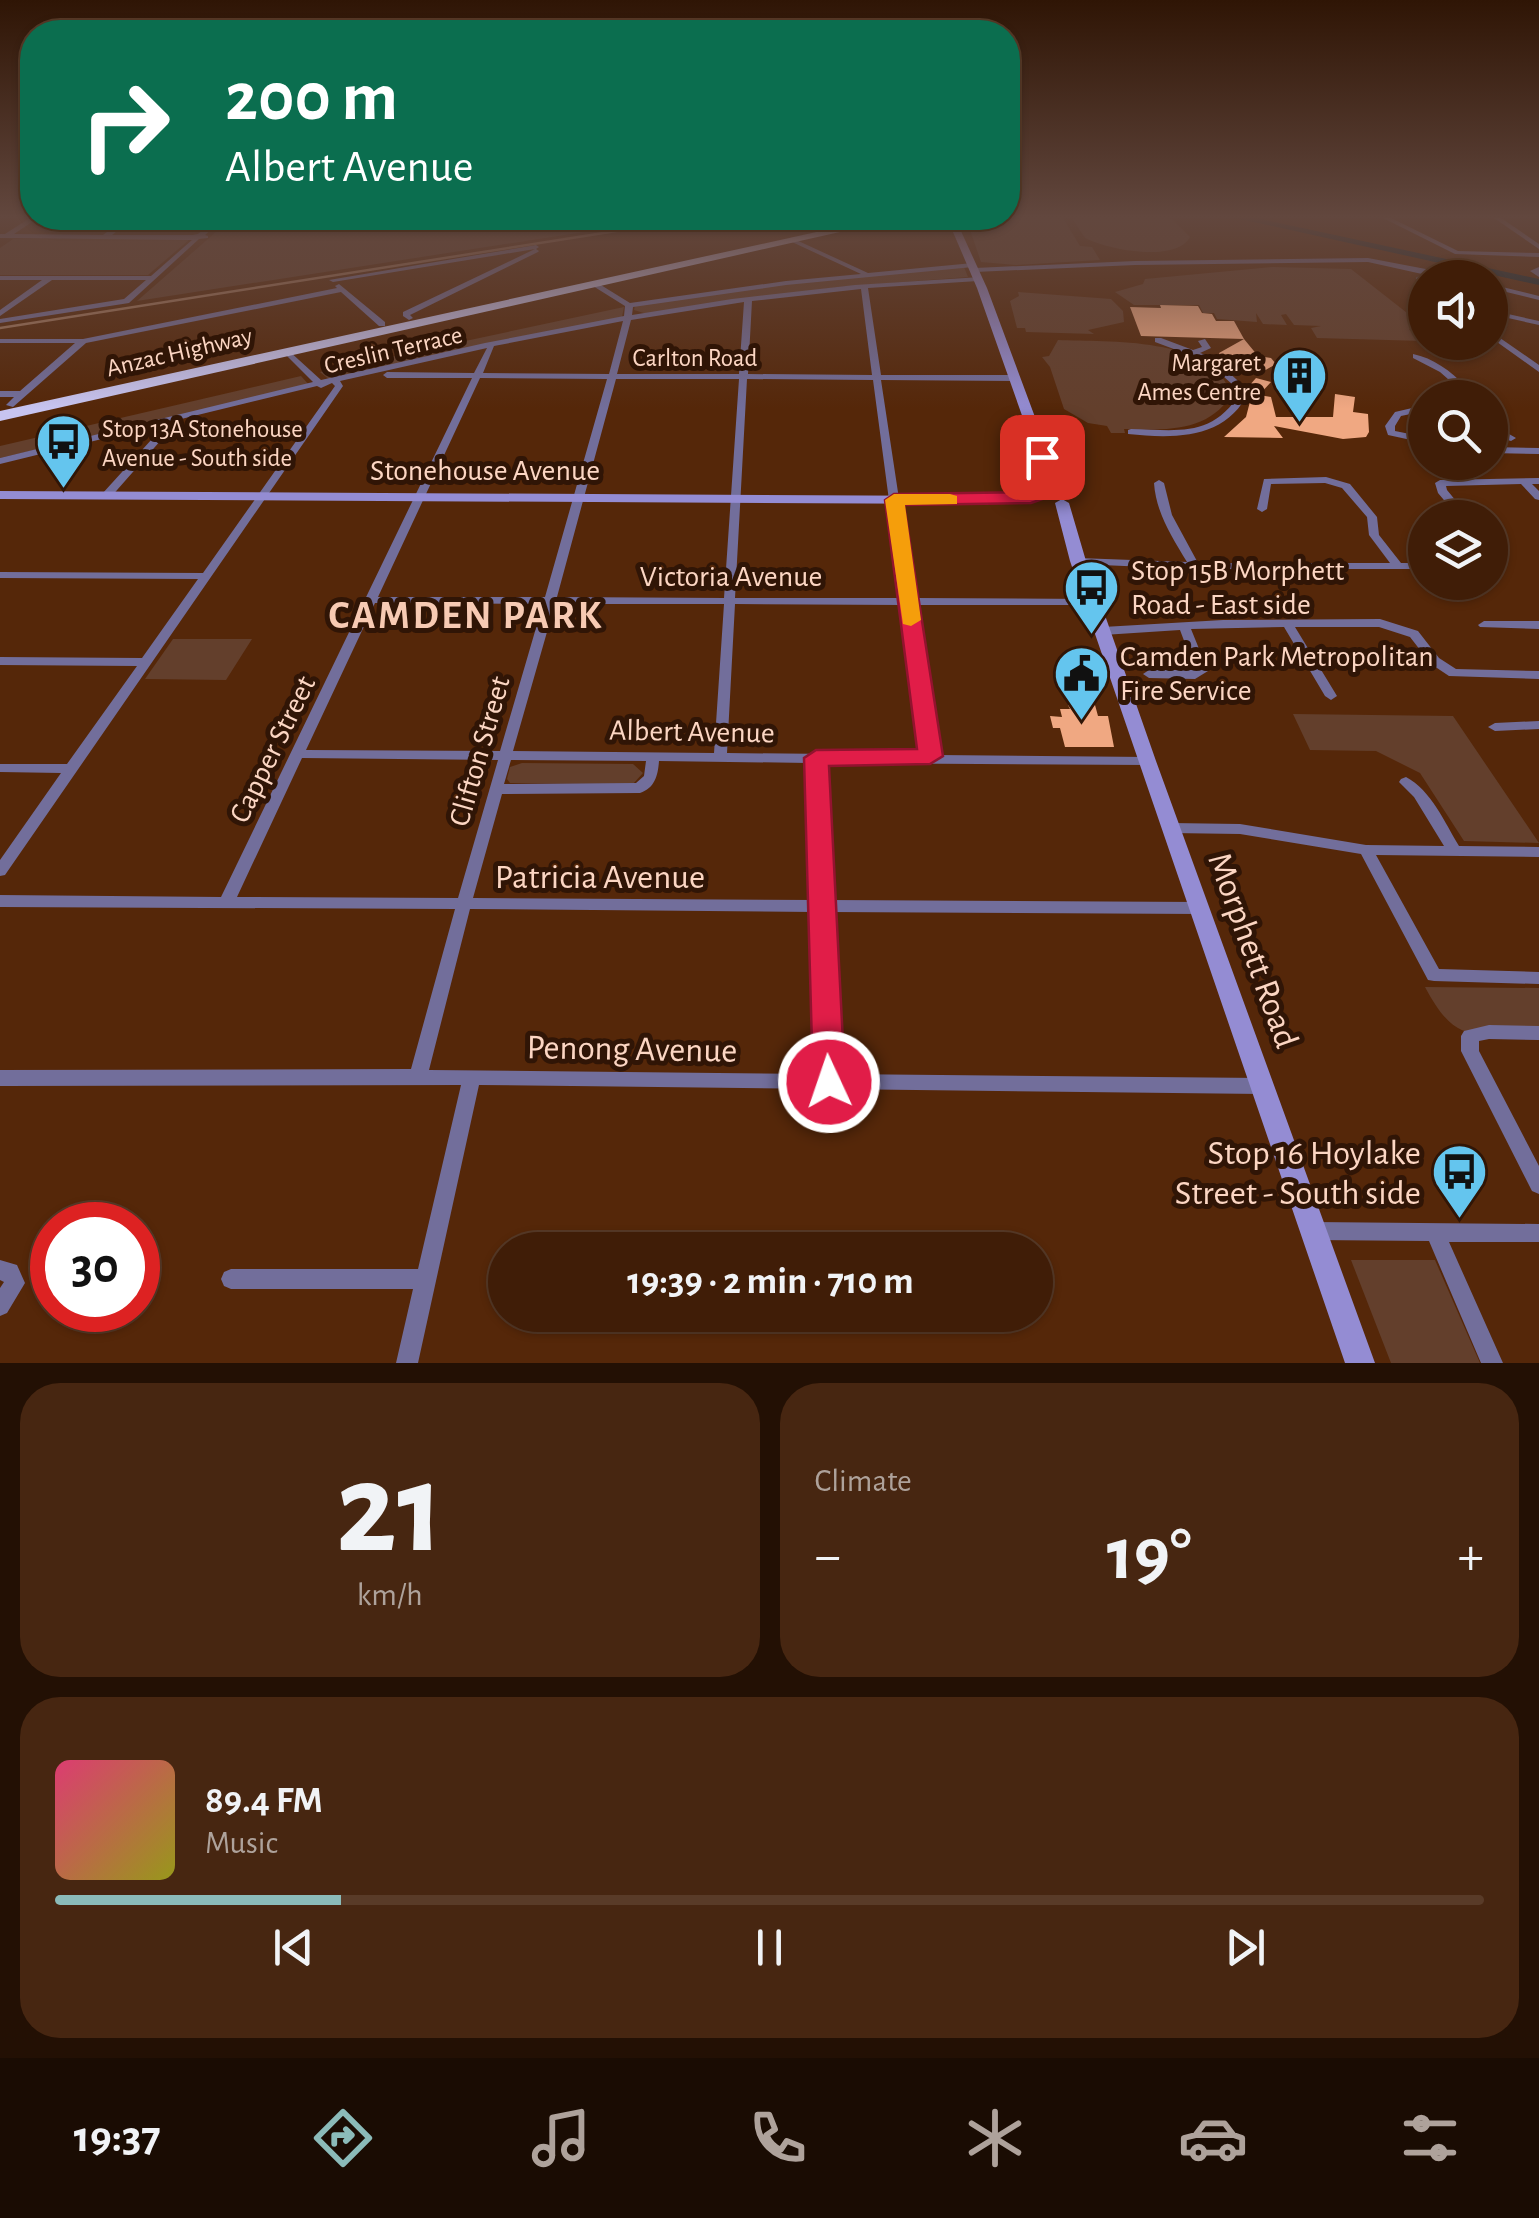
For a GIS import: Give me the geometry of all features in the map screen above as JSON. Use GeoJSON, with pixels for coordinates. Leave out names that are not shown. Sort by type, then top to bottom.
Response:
{"type":"FeatureCollection","features":[{"type":"Feature","properties":{"kind":"highway","name":"Anzac Highway"},"geometry":{"type":"LineString","coordinates":[[3,406],[334,337],[362,336],[588,282]]}},
{"type":"Feature","properties":{"kind":"highway","name":"Anzac Highway"},"geometry":{"type":"LineString","coordinates":[[3,406],[288,352],[382,324],[606,282]]}},
{"type":"Feature","properties":{"kind":"street"},"geometry":{"type":"LineString","coordinates":[[0,318],[45,282]]}},
{"type":"Feature","properties":{"kind":"street"},"geometry":{"type":"LineString","coordinates":[[0,318],[126,301],[148,282]]}},
{"type":"Feature","properties":{"kind":"street"},"geometry":{"type":"LineString","coordinates":[[334,282],[382,324]]}},
{"type":"Feature","properties":{"kind":"street"},"geometry":{"type":"LineString","coordinates":[[410,318],[406,314],[473,282]]}},
{"type":"Feature","properties":{"kind":"street"},"geometry":{"type":"LineString","coordinates":[[596,284],[630,305],[851,282]]}},
{"type":"Feature","properties":{"kind":"street","name":"Creslin Terrace"},"geometry":{"type":"LineString","coordinates":[[0,461],[376,372],[628,319],[857,282]]}},
{"type":"Feature","properties":{"kind":"street"},"geometry":{"type":"LineString","coordinates":[[866,282],[930,756]]}},
{"type":"Feature","properties":{"kind":"street","name":"Morphett Road"},"geometry":{"type":"LineString","coordinates":[[978,282],[1056,489],[1050,499],[1078,561],[1360,1363]]}},
{"type":"Feature","properties":{"kind":"street"},"geometry":{"type":"LineString","coordinates":[[0,341],[83,342],[343,289]]}},
{"type":"Feature","properties":{"kind":"street"},"geometry":{"type":"LineString","coordinates":[[1508,290],[1539,298]]}},
{"type":"Feature","properties":{"kind":"street"},"geometry":{"type":"LineString","coordinates":[[720,756],[748,300]]}},
{"type":"Feature","properties":{"kind":"street","name":"Clifton Street"},"geometry":{"type":"LineString","coordinates":[[418,1077],[461,906],[551,601],[630,305]]}},
{"type":"Feature","properties":{"kind":"street"},"geometry":{"type":"LineString","coordinates":[[1508,316],[1539,323]]}},
{"type":"Feature","properties":{"kind":"street"},"geometry":{"type":"LineString","coordinates":[[1131,432],[1193,432],[1219,424],[1238,407],[1244,392],[1219,367],[1158,340]]}},
{"type":"Feature","properties":{"kind":"street"},"geometry":{"type":"LineString","coordinates":[[1192,352],[1207,348],[1202,341]]}},
{"type":"Feature","properties":{"kind":"street"},"geometry":{"type":"LineString","coordinates":[[3,406],[23,394],[83,342]]}},
{"type":"Feature","properties":{"kind":"street"},"geometry":{"type":"LineString","coordinates":[[1508,346],[1539,368]]}},
{"type":"Feature","properties":{"kind":"street","name":"Capper Street"},"geometry":{"type":"LineString","coordinates":[[227,901],[491,348]]}},
{"type":"Feature","properties":{"kind":"street"},"geometry":{"type":"LineString","coordinates":[[288,352],[320,385]]}},
{"type":"Feature","properties":{"kind":"street"},"geometry":{"type":"LineString","coordinates":[[1423,360],[1457,380]]}},
{"type":"Feature","properties":{"kind":"street","name":"Carlton Road"},"geometry":{"type":"LineString","coordinates":[[376,372],[479,376],[1014,378]]}},
{"type":"Feature","properties":{"kind":"street"},"geometry":{"type":"LineString","coordinates":[[0,871],[339,386],[336,382]]}},
{"type":"Feature","properties":{"kind":"street"},"geometry":{"type":"LineString","coordinates":[[1408,412],[1398,414],[1390,433],[1408,438]]}},
{"type":"Feature","properties":{"kind":"street"},"geometry":{"type":"LineString","coordinates":[[106,496],[166,430],[168,421]]}},
{"type":"Feature","properties":{"kind":"street"},"geometry":{"type":"LineString","coordinates":[[1508,450],[1539,451]]}},
{"type":"Feature","properties":{"kind":"street"},"geometry":{"type":"LineString","coordinates":[[1262,509],[1267,481],[1337,482],[1352,491],[1372,517],[1374,535],[1397,565]]}},
{"type":"Feature","properties":{"kind":"street"},"geometry":{"type":"LineString","coordinates":[[1523,481],[1539,497]]}},
{"type":"Feature","properties":{"kind":"street"},"geometry":{"type":"LineString","coordinates":[[1450,500],[1440,482],[1539,481]]}},
{"type":"Feature","properties":{"kind":"street"},"geometry":{"type":"LineString","coordinates":[[1159,484],[1160,505],[1194,566]]}},
{"type":"Feature","properties":{"kind":"street","name":"Stonehouse Avenue"},"geometry":{"type":"LineString","coordinates":[[0,495],[1050,499]]}},
{"type":"Feature","properties":{"kind":"street"},"geometry":{"type":"LineString","coordinates":[[1078,561],[1194,566],[1408,565]]}},
{"type":"Feature","properties":{"kind":"street"},"geometry":{"type":"LineString","coordinates":[[0,575],[206,576]]}},
{"type":"Feature","properties":{"kind":"street","name":"Victoria Avenue"},"geometry":{"type":"LineString","coordinates":[[370,600],[1092,602]]}},
{"type":"Feature","properties":{"kind":"street"},"geometry":{"type":"LineString","coordinates":[[1103,631],[1288,623],[1395,624],[1414,634],[1435,661],[1454,673],[1539,675]]}},
{"type":"Feature","properties":{"kind":"street"},"geometry":{"type":"LineString","coordinates":[[1288,623],[1331,696]]}},
{"type":"Feature","properties":{"kind":"street"},"geometry":{"type":"LineString","coordinates":[[1484,625],[1533,625],[1539,640]]}},
{"type":"Feature","properties":{"kind":"street"},"geometry":{"type":"LineString","coordinates":[[1150,674],[1195,675],[1202,671],[1185,628]]}},
{"type":"Feature","properties":{"kind":"street"},"geometry":{"type":"LineString","coordinates":[[0,662],[146,662]]}},
{"type":"Feature","properties":{"kind":"street"},"geometry":{"type":"LineString","coordinates":[[1495,727],[1539,725]]}},
{"type":"Feature","properties":{"kind":"street","name":"Albert Avenue"},"geometry":{"type":"LineString","coordinates":[[296,754],[930,756],[1147,761]]}},
{"type":"Feature","properties":{"kind":"street"},"geometry":{"type":"LineString","coordinates":[[498,789],[640,788],[651,777],[653,756]]}},
{"type":"Feature","properties":{"kind":"street"},"geometry":{"type":"LineString","coordinates":[[816,758],[829,1082]]}},
{"type":"Feature","properties":{"kind":"street"},"geometry":{"type":"LineString","coordinates":[[0,768],[72,769]]}},
{"type":"Feature","properties":{"kind":"street"},"geometry":{"type":"LineString","coordinates":[[1406,782],[1419,794],[1455,851]]}},
{"type":"Feature","properties":{"kind":"street"},"geometry":{"type":"LineString","coordinates":[[1171,828],[1240,829],[1366,850],[1539,852]]}},
{"type":"Feature","properties":{"kind":"street"},"geometry":{"type":"LineString","coordinates":[[1366,850],[1434,975],[1539,978]]}},
{"type":"Feature","properties":{"kind":"street","name":"Patricia Avenue"},"geometry":{"type":"LineString","coordinates":[[0,901],[1200,908]]}},
{"type":"Feature","properties":{"kind":"street"},"geometry":{"type":"LineString","coordinates":[[1539,1032],[1470,1036],[1470,1050],[1539,1186]]}},
{"type":"Feature","properties":{"kind":"street","name":"Penong Avenue"},"geometry":{"type":"LineString","coordinates":[[0,1078],[418,1077],[1263,1086]]}},
{"type":"Feature","properties":{"kind":"street"},"geometry":{"type":"LineString","coordinates":[[406,1363],[471,1079]]}},
{"type":"Feature","properties":{"kind":"street"},"geometry":{"type":"LineString","coordinates":[[1313,1231],[1539,1233]]}},
{"type":"Feature","properties":{"kind":"street"},"geometry":{"type":"LineString","coordinates":[[1435,1232],[1492,1363]]}},
{"type":"Feature","properties":{"kind":"street"},"geometry":{"type":"LineString","coordinates":[[0,1270],[10,1272],[16,1279],[10,1296],[0,1306]]}},
{"type":"Feature","properties":{"kind":"street"},"geometry":{"type":"LineString","coordinates":[[231,1279],[427,1279]]}},
{"type":"Feature","properties":{"kind":"shaded area"},"geometry":{"type":"Polygon","coordinates":[[[159,282],[262,282],[137,301],[159,282]]]}},
{"type":"Feature","properties":{"kind":"shaded area"},"geometry":{"type":"Polygon","coordinates":[[[908,282],[838,287],[647,314],[634,310],[635,305],[771,285],[908,282]]]}},
{"type":"Feature","properties":{"kind":"shaded area"},"geometry":{"type":"Polygon","coordinates":[[[1144,282],[1367,282],[1408,314],[1408,341],[1317,338],[1311,328],[1321,326],[1294,325],[1286,314],[1281,315],[1287,325],[1263,324],[1256,313],[1257,322],[1217,319],[1214,313],[1203,313],[1199,305],[1134,305],[1115,292],[1144,282]]]}},
{"type":"Feature","properties":{"kind":"shaded area"},"geometry":{"type":"Polygon","coordinates":[[[1018,292],[1111,299],[1123,311],[1124,322],[1088,330],[1094,334],[1026,332],[1025,328],[1017,328],[1010,301],[1019,296],[1018,292]]]}},
{"type":"Feature","properties":{"kind":"shaded area"},"geometry":{"type":"Polygon","coordinates":[[[624,307],[622,317],[331,381],[320,372],[624,307]]]}},
{"type":"Feature","properties":{"kind":"shaded area"},"geometry":{"type":"Polygon","coordinates":[[[1058,340],[1130,343],[1182,352],[1204,362],[1221,376],[1231,395],[1198,423],[1111,433],[1107,426],[1088,423],[1064,409],[1050,367],[1042,357],[1049,356],[1058,340]]]}},
{"type":"Feature","properties":{"kind":"shaded area"},"geometry":{"type":"Polygon","coordinates":[[[301,376],[310,386],[0,458],[0,446],[301,376]]]}},
{"type":"Feature","properties":{"kind":"shaded area"},"geometry":{"type":"Polygon","coordinates":[[[173,639],[252,639],[226,680],[145,679],[173,639]]]}},
{"type":"Feature","properties":{"kind":"shaded area"},"geometry":{"type":"Polygon","coordinates":[[[1293,714],[1453,716],[1539,843],[1464,841],[1420,773],[1376,751],[1310,750],[1293,714]]]}},
{"type":"Feature","properties":{"kind":"shaded area"},"geometry":{"type":"Polygon","coordinates":[[[522,763],[633,764],[643,773],[633,784],[510,783],[510,767],[522,763]]]}},
{"type":"Feature","properties":{"kind":"shaded area"},"geometry":{"type":"Polygon","coordinates":[[[1425,987],[1539,988],[1539,1029],[1484,1034],[1459,1029],[1437,1007],[1425,987]]]}},
{"type":"Feature","properties":{"kind":"shaded area"},"geometry":{"type":"Polygon","coordinates":[[[1351,1260],[1435,1260],[1480,1363],[1391,1363],[1351,1260]]]}},
{"type":"Feature","properties":{"kind":"building"},"geometry":{"type":"Polygon","coordinates":[[[1160,305],[1198,306],[1216,321],[1234,321],[1244,339],[1141,336],[1130,307],[1161,308],[1160,305]]]}},
{"type":"Feature","properties":{"kind":"building"},"geometry":{"type":"Polygon","coordinates":[[[1244,339],[1258,356],[1271,358],[1276,364],[1257,375],[1243,372],[1234,361],[1221,359],[1219,353],[1244,339]]]}},
{"type":"Feature","properties":{"kind":"building"},"geometry":{"type":"Polygon","coordinates":[[[1256,378],[1271,382],[1259,395],[1271,397],[1276,417],[1333,417],[1335,394],[1355,397],[1353,412],[1368,414],[1369,432],[1366,437],[1343,439],[1274,426],[1283,438],[1224,437],[1246,417],[1253,390],[1249,386],[1256,378]]]}},
{"type":"Feature","properties":{"kind":"building","name":"Camden Park Metropolitan Fire Service"},"geometry":{"type":"Polygon","coordinates":[[[1068,705],[1095,705],[1098,716],[1108,716],[1114,747],[1065,747],[1060,728],[1053,728],[1050,716],[1062,717],[1060,709],[1070,709],[1068,705]]]}},
{"type":"Feature","properties":{"kind":"tram line"},"geometry":{"type":"LineString","coordinates":[[0,328],[295,282]]}},
{"type":"Feature","properties":{"kind":"slow traffic"},"geometry":{"type":"LineString","coordinates":[[911,620],[894,500],[950,500]]}},
{"type":"Feature","properties":{"kind":"place","name":"Margaret Ames Centre"},"geometry":{"type":"Point","coordinates":[1300,425]}},
{"type":"Feature","properties":{"kind":"place","name":"Stop 13A Stonehouse Avenue - South side"},"geometry":{"type":"Point","coordinates":[63,491]}},
{"type":"Feature","properties":{"kind":"place","name":"Stop 15B Morphett Road - East side"},"geometry":{"type":"Point","coordinates":[1092,636]}},
{"type":"Feature","properties":{"kind":"place","name":"Camden Park Metropolitan Fire Service"},"geometry":{"type":"Point","coordinates":[1081,722]}},
{"type":"Feature","properties":{"kind":"place","name":"Stop 16 Hoylake Street - South side"},"geometry":{"type":"Point","coordinates":[1460,1221]}},
{"type":"Feature","properties":{"kind":"district","name":"CAMDEN PARK"},"geometry":{"type":"Point","coordinates":[466,614]}},
{"type":"Feature","properties":{"kind":"route"},"geometry":{"type":"LineString","coordinates":[[829,1082],[816,758],[930,756],[894,500],[1031,498],[1046,487],[1040,465],[1042,457]]}}]}
